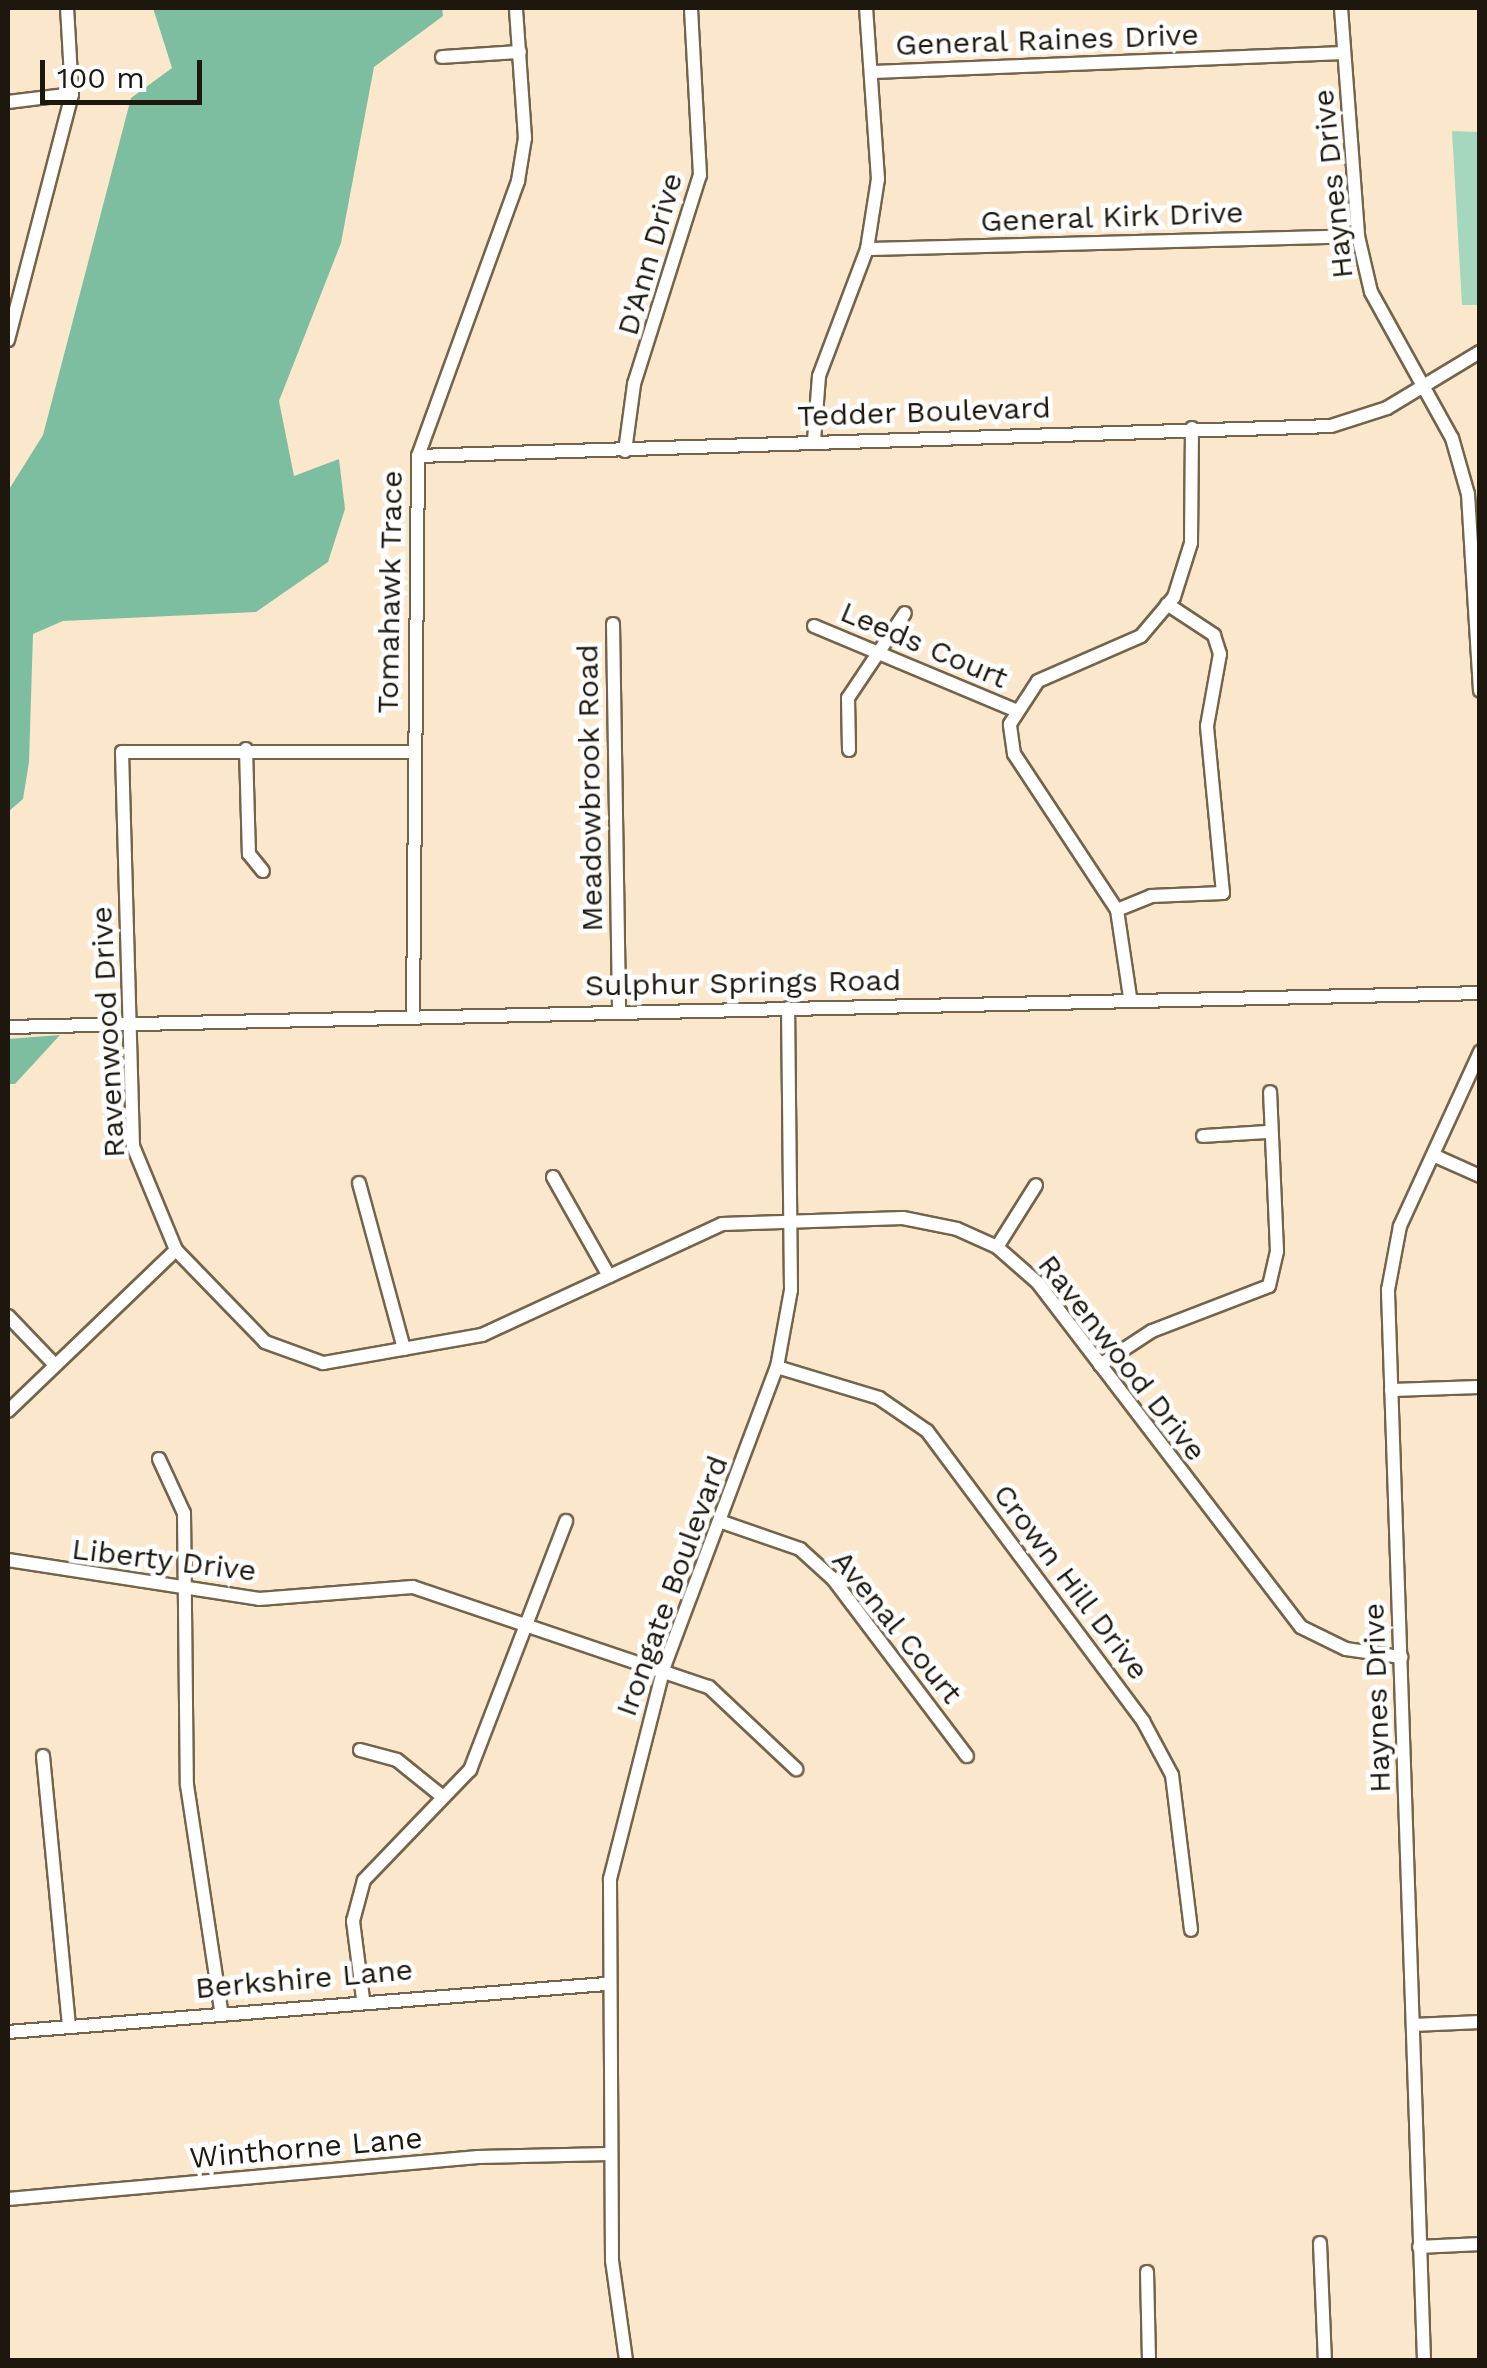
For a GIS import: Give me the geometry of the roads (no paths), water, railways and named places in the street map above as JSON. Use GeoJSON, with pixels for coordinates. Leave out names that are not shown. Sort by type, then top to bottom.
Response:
{"type":"FeatureCollection","features":[{"type":"Feature","properties":{"kind":"street"},"geometry":{"type":"LineString","coordinates":[[8,340],[14,297],[72,94],[66,8]]}},
{"type":"Feature","properties":{"kind":"street","name":"Tomahawk Trace"},"geometry":{"type":"LineString","coordinates":[[414,1016],[412,752],[418,456],[518,182],[520,52],[516,8]]}},
{"type":"Feature","properties":{"kind":"street","name":"D'Ann Drive"},"geometry":{"type":"LineString","coordinates":[[625,451],[634,384],[700,175],[691,8]]}},
{"type":"Feature","properties":{"kind":"street"},"geometry":{"type":"LineString","coordinates":[[814,441],[819,376],[867,249],[878,178],[866,8]]}},
{"type":"Feature","properties":{"kind":"street","name":"Haynes Drive"},"geometry":{"type":"LineString","coordinates":[[1341,8],[1358,236],[1370,292],[1452,438],[1468,494],[1480,691]]}},
{"type":"Feature","properties":{"kind":"street"},"geometry":{"type":"LineString","coordinates":[[442,57],[520,52]]}},
{"type":"Feature","properties":{"kind":"street","name":"General Raines Drive"},"geometry":{"type":"LineString","coordinates":[[872,72],[1344,54]]}},
{"type":"Feature","properties":{"kind":"street"},"geometry":{"type":"LineString","coordinates":[[8,102],[72,94]]}},
{"type":"Feature","properties":{"kind":"street","name":"General Kirk Drive"},"geometry":{"type":"LineString","coordinates":[[867,249],[1358,236]]}},
{"type":"Feature","properties":{"kind":"street","name":"Tedder Boulevard"},"geometry":{"type":"LineString","coordinates":[[418,456],[1331,426],[1424,386],[1480,352]]}},
{"type":"Feature","properties":{"kind":"street"},"geometry":{"type":"LineString","coordinates":[[1130,998],[1117,910],[1014,754],[1014,710],[1038,681],[1141,636],[1168,604],[1191,543],[1192,428]]}},
{"type":"Feature","properties":{"kind":"street"},"geometry":{"type":"LineString","coordinates":[[1117,910],[1152,896],[1223,892],[1208,726],[1220,654],[1214,636],[1168,604]]}},
{"type":"Feature","properties":{"kind":"street"},"geometry":{"type":"LineString","coordinates":[[850,750],[845,710],[875,649],[905,613]]}},
{"type":"Feature","properties":{"kind":"street","name":"Meadowbrook Road"},"geometry":{"type":"LineString","coordinates":[[612,624],[619,1012]]}},
{"type":"Feature","properties":{"kind":"street","name":"Leeds Court"},"geometry":{"type":"LineString","coordinates":[[814,626],[1014,710]]}},
{"type":"Feature","properties":{"kind":"street"},"geometry":{"type":"LineString","coordinates":[[263,871],[249,854],[246,750],[412,752]]}},
{"type":"Feature","properties":{"kind":"street","name":"Ravenwood Drive"},"geometry":{"type":"LineString","coordinates":[[246,750],[122,752],[127,1022],[133,1146],[176,1250],[265,1342],[323,1363],[404,1349],[522,1322],[687,1234],[792,1218],[902,1218],[997,1247],[1038,1283],[1301,1627],[1346,1649],[1400,1657]]}},
{"type":"Feature","properties":{"kind":"street","name":"Sulphur Springs Road"},"geometry":{"type":"LineString","coordinates":[[8,1027],[1130,998],[1480,993]]}},
{"type":"Feature","properties":{"kind":"street","name":"Irongate Boulevard"},"geometry":{"type":"LineString","coordinates":[[626,2360],[614,2316],[606,1984],[610,1879],[664,1667],[722,1522],[777,1366],[792,1218],[788,1008]]}},
{"type":"Feature","properties":{"kind":"street","name":"Haynes Drive"},"geometry":{"type":"LineString","coordinates":[[1424,2360],[1388,1290],[1400,1226],[1480,1052]]}},
{"type":"Feature","properties":{"kind":"street"},"geometry":{"type":"LineString","coordinates":[[1100,1365],[1152,1331],[1270,1286],[1277,1251],[1270,1092]]}},
{"type":"Feature","properties":{"kind":"street"},"geometry":{"type":"LineString","coordinates":[[1203,1136],[1269,1132]]}},
{"type":"Feature","properties":{"kind":"street"},"geometry":{"type":"LineString","coordinates":[[1435,1156],[1480,1176]]}},
{"type":"Feature","properties":{"kind":"street"},"geometry":{"type":"LineString","coordinates":[[553,1178],[609,1276]]}},
{"type":"Feature","properties":{"kind":"street"},"geometry":{"type":"LineString","coordinates":[[358,1183],[404,1349]]}},
{"type":"Feature","properties":{"kind":"street"},"geometry":{"type":"LineString","coordinates":[[997,1247],[1036,1185]]}},
{"type":"Feature","properties":{"kind":"street"},"geometry":{"type":"LineString","coordinates":[[8,1411],[53,1363],[176,1250]]}},
{"type":"Feature","properties":{"kind":"street"},"geometry":{"type":"LineString","coordinates":[[8,1316],[53,1363]]}},
{"type":"Feature","properties":{"kind":"street","name":"Crown Hill Drive"},"geometry":{"type":"LineString","coordinates":[[777,1366],[878,1398],[928,1431],[1143,1722],[1172,1775],[1191,1930]]}},
{"type":"Feature","properties":{"kind":"street"},"geometry":{"type":"LineString","coordinates":[[1390,1390],[1480,1387]]}},
{"type":"Feature","properties":{"kind":"street"},"geometry":{"type":"LineString","coordinates":[[159,1459],[184,1513],[187,1784],[220,2010]]}},
{"type":"Feature","properties":{"kind":"street"},"geometry":{"type":"LineString","coordinates":[[363,1999],[352,1921],[364,1880],[470,1770],[500,1710],[527,1622],[566,1520]]}},
{"type":"Feature","properties":{"kind":"street","name":"Avenal Court"},"geometry":{"type":"LineString","coordinates":[[722,1522],[800,1550],[833,1579],[967,1756]]}},
{"type":"Feature","properties":{"kind":"street","name":"Liberty Drive"},"geometry":{"type":"LineString","coordinates":[[8,1560],[258,1599],[413,1587],[664,1667],[730,1699],[796,1769]]}},
{"type":"Feature","properties":{"kind":"street"},"geometry":{"type":"LineString","coordinates":[[360,1750],[397,1760],[443,1797]]}},
{"type":"Feature","properties":{"kind":"street"},"geometry":{"type":"LineString","coordinates":[[44,1756],[69,2026]]}},
{"type":"Feature","properties":{"kind":"street","name":"Berkshire Lane"},"geometry":{"type":"LineString","coordinates":[[8,2032],[220,2010],[606,1984]]}},
{"type":"Feature","properties":{"kind":"street"},"geometry":{"type":"LineString","coordinates":[[1414,2024],[1480,2022]]}},
{"type":"Feature","properties":{"kind":"street","name":"Winthorne Lane"},"geometry":{"type":"LineString","coordinates":[[8,2199],[478,2157],[610,2154]]}},
{"type":"Feature","properties":{"kind":"street"},"geometry":{"type":"LineString","coordinates":[[1320,2243],[1325,2360]]}},
{"type":"Feature","properties":{"kind":"street"},"geometry":{"type":"LineString","coordinates":[[1420,2246],[1480,2244]]}},
{"type":"Feature","properties":{"kind":"street"},"geometry":{"type":"LineString","coordinates":[[1147,2272],[1150,2360]]}}]}
